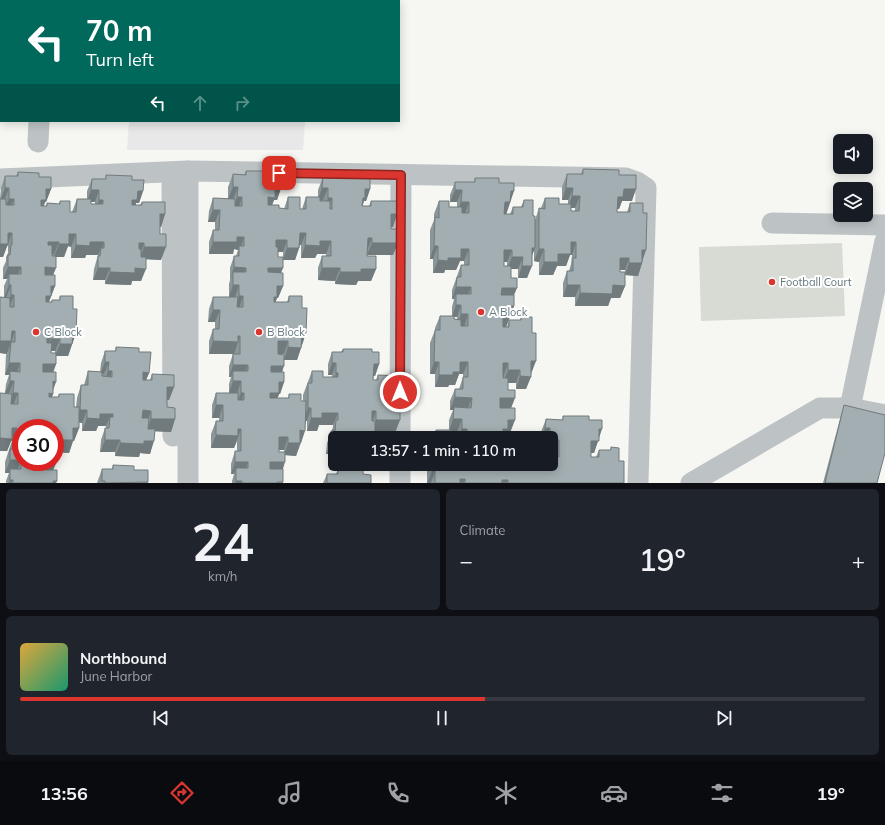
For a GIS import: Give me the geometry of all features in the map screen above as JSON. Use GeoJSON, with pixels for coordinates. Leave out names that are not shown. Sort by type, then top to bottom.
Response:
{"type":"FeatureCollection","features":[{"type":"Feature","properties":{"kind":"street"},"geometry":{"type":"LineString","coordinates":[[38,142],[39,122]]}},
{"type":"Feature","properties":{"kind":"street"},"geometry":{"type":"LineString","coordinates":[[174,483],[180,172]]}},
{"type":"Feature","properties":{"kind":"street"},"geometry":{"type":"LineString","coordinates":[[180,172],[188,483]]}},
{"type":"Feature","properties":{"kind":"street"},"geometry":{"type":"LineString","coordinates":[[0,179],[180,172],[626,178],[637,182],[646,188],[638,483]]}},
{"type":"Feature","properties":{"kind":"street"},"geometry":{"type":"LineString","coordinates":[[400,431],[407,175]]}},
{"type":"Feature","properties":{"kind":"street"},"geometry":{"type":"LineString","coordinates":[[407,175],[412,431]]}},
{"type":"Feature","properties":{"kind":"street"},"geometry":{"type":"LineString","coordinates":[[772,224],[885,225]]}},
{"type":"Feature","properties":{"kind":"street"},"geometry":{"type":"LineString","coordinates":[[850,408],[885,241]]}},
{"type":"Feature","properties":{"kind":"street"},"geometry":{"type":"LineString","coordinates":[[691,483],[820,408],[850,408],[885,415]]}},
{"type":"Feature","properties":{"kind":"street"},"geometry":{"type":"LineString","coordinates":[[400,471],[400,483]]}},
{"type":"Feature","properties":{"kind":"street"},"geometry":{"type":"LineString","coordinates":[[412,471],[412,483]]}},
{"type":"Feature","properties":{"kind":"shaded area"},"geometry":{"type":"Polygon","coordinates":[[[129,122],[305,122],[303,150],[127,150],[129,122]]]}},
{"type":"Feature","properties":{"kind":"shaded area","name":"Football Court"},"geometry":{"type":"Polygon","coordinates":[[[842,243],[845,316],[701,321],[699,247],[842,243]]]}},
{"type":"Feature","properties":{"kind":"building"},"geometry":{"type":"Polygon","coordinates":[[[583,169],[619,170],[619,175],[636,175],[636,189],[624,189],[623,197],[618,197],[617,212],[630,212],[630,203],[643,203],[643,213],[647,213],[646,250],[642,250],[642,263],[629,263],[629,258],[620,258],[620,272],[625,272],[625,286],[613,285],[612,294],[580,293],[580,285],[567,285],[567,271],[573,271],[573,258],[576,258],[576,242],[571,242],[571,254],[558,254],[558,262],[544,262],[544,249],[539,249],[539,208],[545,209],[545,198],[559,198],[559,204],[571,204],[571,211],[579,211],[580,196],[572,196],[573,188],[566,188],[567,174],[583,174],[583,169]]]}},
{"type":"Feature","properties":{"kind":"building","name":"B Block"},"geometry":{"type":"Polygon","coordinates":[[[246,171],[272,171],[272,175],[281,175],[281,188],[275,188],[275,198],[268,197],[268,205],[279,205],[279,208],[288,209],[288,197],[300,197],[300,209],[306,209],[306,197],[320,197],[320,201],[330,201],[330,209],[332,209],[332,198],[328,198],[328,188],[322,188],[323,177],[333,178],[333,174],[358,175],[358,178],[370,178],[370,189],[365,189],[365,198],[363,198],[362,206],[371,206],[371,201],[397,201],[397,214],[391,214],[391,229],[398,229],[398,243],[372,243],[372,238],[368,238],[367,256],[376,256],[376,269],[361,269],[361,272],[340,272],[340,268],[322,268],[322,256],[331,256],[331,241],[320,241],[320,246],[305,245],[306,233],[300,233],[299,248],[287,248],[287,240],[276,240],[278,257],[283,257],[283,268],[268,268],[268,272],[283,273],[283,286],[277,286],[277,297],[274,297],[274,302],[289,302],[289,296],[302,296],[302,308],[307,308],[306,333],[302,333],[301,348],[288,347],[288,341],[278,341],[278,354],[284,355],[284,366],[271,366],[271,372],[284,372],[284,382],[279,382],[279,393],[270,393],[270,398],[289,398],[289,394],[301,394],[301,401],[306,401],[305,431],[300,430],[300,443],[288,443],[288,437],[279,437],[279,452],[285,452],[285,462],[270,462],[270,469],[283,469],[283,482],[277,483],[242,483],[242,481],[236,481],[236,468],[248,468],[248,462],[235,462],[235,451],[241,451],[241,429],[238,429],[238,436],[216,435],[216,421],[223,421],[223,405],[216,405],[216,393],[238,393],[238,400],[244,400],[244,393],[241,393],[241,381],[233,381],[233,371],[248,371],[248,365],[233,365],[233,354],[240,354],[240,336],[238,336],[238,342],[213,341],[213,329],[219,329],[220,310],[213,310],[213,297],[238,297],[237,307],[243,307],[243,296],[239,296],[239,285],[233,285],[233,272],[246,272],[246,268],[234,267],[234,256],[239,256],[239,246],[244,246],[244,237],[237,237],[237,242],[213,242],[213,230],[219,230],[220,210],[213,210],[213,198],[235,199],[235,206],[242,206],[242,197],[237,197],[238,187],[233,187],[233,174],[246,175],[246,171]]]}},
{"type":"Feature","properties":{"kind":"building","name":"C Block"},"geometry":{"type":"Polygon","coordinates":[[[18,172],[39,173],[39,177],[51,177],[51,189],[46,189],[46,200],[41,200],[41,206],[47,206],[47,203],[60,204],[60,201],[70,201],[70,212],[76,212],[77,199],[91,199],[91,204],[103,204],[103,200],[99,200],[99,190],[91,190],[92,179],[106,179],[106,175],[132,176],[132,180],[144,180],[143,191],[138,191],[137,200],[132,200],[132,205],[142,205],[142,202],[165,202],[165,214],[160,214],[160,234],[166,234],[166,247],[144,247],[144,243],[139,243],[141,257],[146,257],[146,269],[135,268],[135,273],[110,272],[110,268],[98,268],[98,256],[100,256],[101,248],[104,248],[104,242],[90,242],[90,246],[76,245],[76,234],[69,234],[69,244],[48,242],[48,245],[52,245],[52,256],[56,256],[56,268],[45,267],[45,275],[55,275],[55,286],[51,286],[51,296],[46,296],[46,302],[60,300],[60,296],[73,296],[73,309],[77,309],[76,333],[73,333],[72,344],[60,344],[60,339],[51,339],[51,337],[47,337],[47,343],[52,343],[51,353],[56,353],[56,364],[43,364],[43,372],[56,372],[56,382],[53,381],[53,394],[49,393],[49,397],[59,397],[59,394],[74,394],[74,407],[79,407],[79,428],[73,428],[73,440],[64,440],[64,419],[12,419],[12,439],[0,438],[0,393],[12,394],[11,404],[18,404],[18,393],[13,393],[14,381],[10,381],[10,371],[20,372],[20,363],[9,363],[11,342],[15,342],[15,331],[12,331],[11,341],[0,341],[0,297],[10,298],[10,307],[14,307],[14,295],[11,295],[9,274],[21,274],[21,267],[8,267],[8,255],[10,255],[12,245],[12,233],[8,233],[8,244],[0,244],[0,199],[6,199],[6,205],[14,205],[14,199],[9,199],[9,188],[5,188],[5,176],[18,176],[18,172]]]}},
{"type":"Feature","properties":{"kind":"building","name":"A Block"},"geometry":{"type":"Polygon","coordinates":[[[475,178],[499,178],[499,183],[514,183],[514,191],[511,191],[510,202],[505,202],[504,214],[513,214],[513,207],[523,207],[524,200],[533,200],[533,216],[535,216],[535,248],[532,248],[532,266],[522,266],[523,257],[512,257],[512,250],[504,250],[504,266],[511,266],[511,278],[517,278],[517,288],[502,288],[501,295],[514,295],[514,306],[511,306],[510,315],[503,315],[503,327],[509,327],[509,320],[521,320],[521,317],[532,317],[532,333],[536,333],[536,361],[531,361],[531,377],[520,376],[520,370],[508,370],[508,363],[503,363],[503,378],[508,378],[508,390],[515,390],[515,398],[500,398],[500,408],[515,408],[515,420],[508,420],[508,429],[503,429],[503,431],[467,431],[467,429],[462,429],[462,419],[453,419],[454,407],[471,408],[472,398],[455,397],[455,389],[463,389],[463,377],[468,377],[468,362],[460,362],[460,372],[453,372],[453,375],[439,375],[439,362],[434,362],[435,330],[440,330],[440,316],[454,316],[454,319],[461,320],[461,326],[468,326],[468,314],[461,314],[461,305],[456,305],[456,294],[471,294],[471,287],[456,287],[457,277],[461,277],[461,265],[469,265],[469,249],[461,249],[461,258],[448,258],[448,261],[438,260],[438,246],[434,246],[435,217],[439,218],[439,201],[449,201],[449,207],[462,207],[462,213],[469,213],[469,202],[461,202],[462,190],[455,190],[455,182],[475,182],[475,178]]]}},
{"type":"Feature","properties":{"kind":"building"},"geometry":{"type":"Polygon","coordinates":[[[116,347],[139,348],[139,352],[151,352],[149,373],[143,372],[143,380],[152,380],[152,374],[174,375],[174,387],[167,387],[167,407],[175,408],[175,419],[151,419],[151,411],[143,410],[142,418],[149,418],[148,429],[155,429],[154,441],[144,441],[144,444],[120,443],[120,440],[105,440],[105,428],[109,428],[110,417],[113,417],[113,414],[100,414],[100,419],[87,418],[87,410],[80,410],[81,385],[88,385],[88,371],[102,372],[102,376],[112,377],[112,371],[108,371],[109,362],[105,362],[105,351],[116,351],[116,347]]]}},
{"type":"Feature","properties":{"kind":"building"},"geometry":{"type":"Polygon","coordinates":[[[343,349],[372,349],[372,352],[379,352],[379,364],[374,364],[373,380],[378,380],[378,375],[402,376],[402,388],[394,388],[393,409],[400,409],[400,420],[376,420],[376,411],[372,411],[372,421],[375,421],[375,431],[335,431],[338,413],[322,413],[322,418],[311,418],[311,408],[308,408],[308,383],[312,383],[312,371],[323,371],[323,377],[338,377],[338,373],[336,373],[336,363],[332,363],[332,352],[343,352],[343,349]]]}},
{"type":"Feature","properties":{"kind":"building"},"geometry":{"type":"Polygon","coordinates":[[[844,405],[885,415],[885,453],[877,483],[825,483],[844,405]]]}},
{"type":"Feature","properties":{"kind":"building"},"geometry":{"type":"Polygon","coordinates":[[[563,416],[589,416],[589,420],[602,420],[602,429],[599,429],[599,441],[591,441],[591,457],[599,457],[599,450],[611,450],[611,447],[619,448],[619,461],[624,461],[624,483],[508,483],[508,480],[502,480],[502,483],[465,483],[465,479],[460,479],[460,483],[435,483],[435,471],[558,471],[558,431],[550,431],[550,428],[545,428],[546,419],[563,420],[563,416]]]}},
{"type":"Feature","properties":{"kind":"building"},"geometry":{"type":"Polygon","coordinates":[[[436,430],[451,430],[451,431],[436,430]]]}},
{"type":"Feature","properties":{"kind":"building","name":"C Block"},"geometry":{"type":"Polygon","coordinates":[[[10,449],[12,449],[12,460],[10,460],[10,449]]]}},
{"type":"Feature","properties":{"kind":"building"},"geometry":{"type":"Polygon","coordinates":[[[113,465],[134,466],[134,470],[148,470],[148,482],[105,483],[105,481],[102,481],[102,469],[113,469],[113,465]]]}},
{"type":"Feature","properties":{"kind":"building"},"geometry":{"type":"Polygon","coordinates":[[[10,469],[12,469],[12,471],[57,471],[57,481],[53,481],[53,483],[13,483],[13,480],[10,480],[10,469]]]}},
{"type":"Feature","properties":{"kind":"building"},"geometry":{"type":"Polygon","coordinates":[[[338,471],[363,471],[363,474],[371,475],[371,483],[327,483],[327,474],[338,474],[338,471]]]}},
{"type":"Feature","properties":{"kind":"place","name":"Football Court"},"geometry":{"type":"Point","coordinates":[772,282]}},
{"type":"Feature","properties":{"kind":"place","name":"A Block"},"geometry":{"type":"Point","coordinates":[481,312]}},
{"type":"Feature","properties":{"kind":"place","name":"C Block"},"geometry":{"type":"Point","coordinates":[36,332]}},
{"type":"Feature","properties":{"kind":"place","name":"B Block"},"geometry":{"type":"Point","coordinates":[259,332]}},
{"type":"Feature","properties":{"kind":"route"},"geometry":{"type":"LineString","coordinates":[[279,173],[401,175],[400,392]]}}]}
